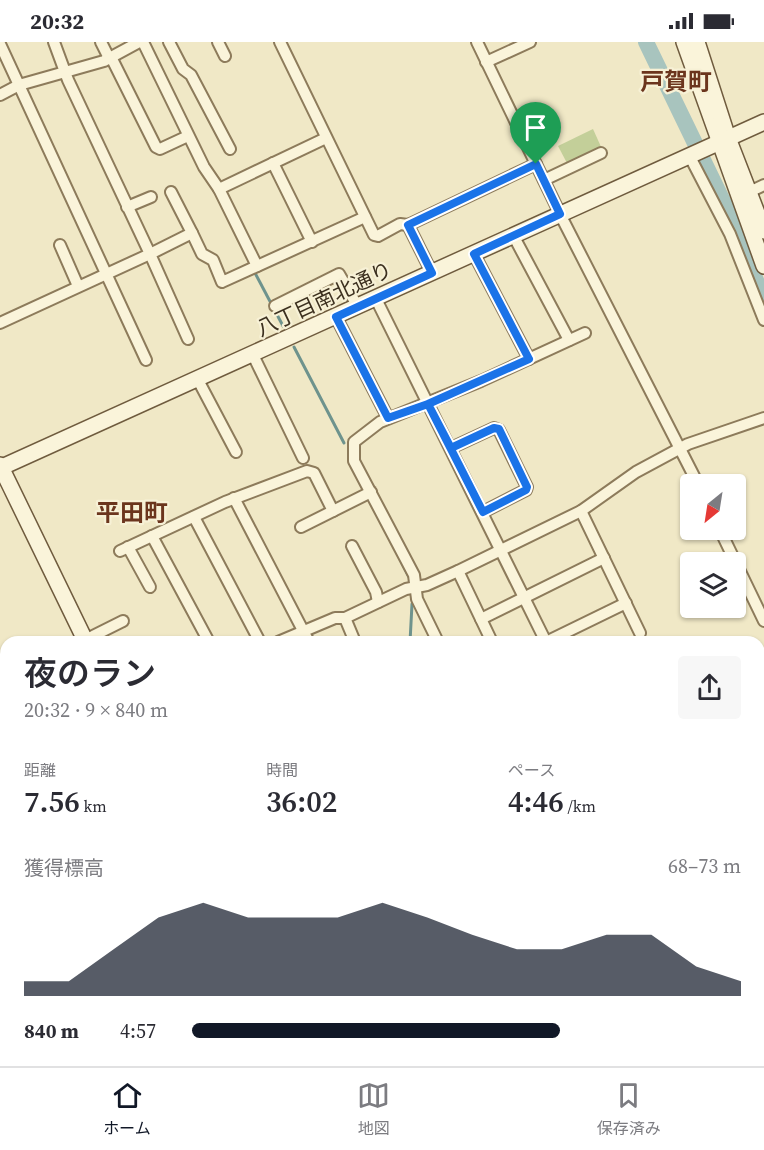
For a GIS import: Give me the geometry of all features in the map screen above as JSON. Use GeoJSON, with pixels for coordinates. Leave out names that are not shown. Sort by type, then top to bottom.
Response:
{"type":"FeatureCollection","features":[{"type":"Feature","properties":{"kind":"street"},"geometry":{"type":"LineString","coordinates":[[54,42],[65,73],[188,339]]}},
{"type":"Feature","properties":{"kind":"street"},"geometry":{"type":"LineString","coordinates":[[101,42],[156,147],[160,149],[188,136]]}},
{"type":"Feature","properties":{"kind":"street"},"geometry":{"type":"LineString","coordinates":[[0,95],[19,85],[110,58],[141,42],[257,266]]}},
{"type":"Feature","properties":{"kind":"street"},"geometry":{"type":"LineString","coordinates":[[169,42],[183,69],[191,75],[230,149]]}},
{"type":"Feature","properties":{"kind":"street"},"geometry":{"type":"LineString","coordinates":[[218,42],[225,56]]}},
{"type":"Feature","properties":{"kind":"street"},"geometry":{"type":"LineString","coordinates":[[280,42],[374,235],[378,236],[400,224],[408,225],[536,164]]}},
{"type":"Feature","properties":{"kind":"street"},"geometry":{"type":"LineString","coordinates":[[477,42],[560,214],[693,474]]}},
{"type":"Feature","properties":{"kind":"street"},"geometry":{"type":"LineString","coordinates":[[486,62],[530,42]]}},
{"type":"Feature","properties":{"kind":"street"},"geometry":{"type":"LineString","coordinates":[[684,42],[743,195],[764,266]]}},
{"type":"Feature","properties":{"kind":"street"},"geometry":{"type":"LineString","coordinates":[[697,42],[723,140]]}},
{"type":"Feature","properties":{"kind":"street"},"geometry":{"type":"LineString","coordinates":[[0,44],[146,360]]}},
{"type":"Feature","properties":{"kind":"street","name":"八丁目南北通り"},"geometry":{"type":"LineString","coordinates":[[1,467],[198,380],[764,122]]}},
{"type":"Feature","properties":{"kind":"street"},"geometry":{"type":"LineString","coordinates":[[219,189],[326,138]]}},
{"type":"Feature","properties":{"kind":"street"},"geometry":{"type":"LineString","coordinates":[[544,180],[601,153]]}},
{"type":"Feature","properties":{"kind":"street"},"geometry":{"type":"LineString","coordinates":[[694,153],[730,234],[764,320]]}},
{"type":"Feature","properties":{"kind":"street"},"geometry":{"type":"LineString","coordinates":[[273,163],[312,242]]}},
{"type":"Feature","properties":{"kind":"street"},"geometry":{"type":"LineString","coordinates":[[743,195],[764,185]]}},
{"type":"Feature","properties":{"kind":"street"},"geometry":{"type":"LineString","coordinates":[[171,192],[202,254],[213,260],[222,282],[256,269],[257,266],[365,217]]}},
{"type":"Feature","properties":{"kind":"street"},"geometry":{"type":"LineString","coordinates":[[743,195],[764,231]]}},
{"type":"Feature","properties":{"kind":"street"},"geometry":{"type":"LineString","coordinates":[[127,207],[151,197]]}},
{"type":"Feature","properties":{"kind":"street"},"geometry":{"type":"LineString","coordinates":[[408,225],[432,273]]}},
{"type":"Feature","properties":{"kind":"street"},"geometry":{"type":"LineString","coordinates":[[0,323],[192,233]]}},
{"type":"Feature","properties":{"kind":"street"},"geometry":{"type":"LineString","coordinates":[[513,236],[568,340]]}},
{"type":"Feature","properties":{"kind":"street"},"geometry":{"type":"LineString","coordinates":[[60,245],[78,286]]}},
{"type":"Feature","properties":{"kind":"street"},"geometry":{"type":"LineString","coordinates":[[474,254],[529,359]]}},
{"type":"Feature","properties":{"kind":"street"},"geometry":{"type":"LineString","coordinates":[[275,306],[339,274],[358,307]]}},
{"type":"Feature","properties":{"kind":"street"},"geometry":{"type":"LineString","coordinates":[[376,299],[543,636]]}},
{"type":"Feature","properties":{"kind":"street"},"geometry":{"type":"LineString","coordinates":[[336,317],[388,418]]}},
{"type":"Feature","properties":{"kind":"street"},"geometry":{"type":"LineString","coordinates":[[435,636],[417,599],[414,575],[354,461],[354,442],[388,418],[428,404],[585,333]]}},
{"type":"Feature","properties":{"kind":"street"},"geometry":{"type":"LineString","coordinates":[[253,355],[303,458]]}},
{"type":"Feature","properties":{"kind":"street"},"geometry":{"type":"LineString","coordinates":[[198,380],[236,452]]}},
{"type":"Feature","properties":{"kind":"street"},"geometry":{"type":"LineString","coordinates":[[308,636],[335,618],[345,618],[458,571],[581,511],[636,472],[680,448],[764,418]]}},
{"type":"Feature","properties":{"kind":"street"},"geometry":{"type":"LineString","coordinates":[[451,448],[494,428],[499,429],[527,487],[526,490],[483,512]]}},
{"type":"Feature","properties":{"kind":"street"},"geometry":{"type":"LineString","coordinates":[[1,467],[84,636]]}},
{"type":"Feature","properties":{"kind":"street"},"geometry":{"type":"LineString","coordinates":[[150,587],[124,549],[234,498],[307,471],[314,473],[333,511]]}},
{"type":"Feature","properties":{"kind":"street"},"geometry":{"type":"LineString","coordinates":[[301,527],[371,492]]}},
{"type":"Feature","properties":{"kind":"street"},"geometry":{"type":"LineString","coordinates":[[234,498],[306,636]]}},
{"type":"Feature","properties":{"kind":"street"},"geometry":{"type":"LineString","coordinates":[[581,511],[640,633]]}},
{"type":"Feature","properties":{"kind":"street"},"geometry":{"type":"LineString","coordinates":[[194,517],[257,636]]}},
{"type":"Feature","properties":{"kind":"street"},"geometry":{"type":"LineString","coordinates":[[152,536],[206,636]]}},
{"type":"Feature","properties":{"kind":"street"},"geometry":{"type":"LineString","coordinates":[[725,540],[764,621]]}},
{"type":"Feature","properties":{"kind":"street"},"geometry":{"type":"LineString","coordinates":[[352,546],[376,592],[378,603]]}},
{"type":"Feature","properties":{"kind":"street"},"geometry":{"type":"LineString","coordinates":[[480,619],[604,558]]}},
{"type":"Feature","properties":{"kind":"street"},"geometry":{"type":"LineString","coordinates":[[458,571],[489,636]]}},
{"type":"Feature","properties":{"kind":"street"},"geometry":{"type":"LineString","coordinates":[[753,598],[764,592]]}},
{"type":"Feature","properties":{"kind":"street"},"geometry":{"type":"LineString","coordinates":[[558,636],[626,603]]}},
{"type":"Feature","properties":{"kind":"street"},"geometry":{"type":"LineString","coordinates":[[345,618],[352,636]]}},
{"type":"Feature","properties":{"kind":"street"},"geometry":{"type":"LineString","coordinates":[[95,636],[123,621]]}},
{"type":"Feature","properties":{"kind":"green space"},"geometry":{"type":"Polygon","coordinates":[[[593,129],[602,149],[568,165],[558,146],[593,129]]]}},
{"type":"Feature","properties":{"kind":"waterway"},"geometry":{"type":"LineString","coordinates":[[646,42],[736,228],[764,301]]}},
{"type":"Feature","properties":{"kind":"waterway"},"geometry":{"type":"LineString","coordinates":[[255,273],[283,326]]}},
{"type":"Feature","properties":{"kind":"waterway"},"geometry":{"type":"LineString","coordinates":[[294,347],[344,443]]}},
{"type":"Feature","properties":{"kind":"waterway"},"geometry":{"type":"LineString","coordinates":[[402,563],[409,577]]}},
{"type":"Feature","properties":{"kind":"waterway"},"geometry":{"type":"LineString","coordinates":[[410,636],[412,604]]}},
{"type":"Feature","properties":{"kind":"district","name":"戸賀町"},"geometry":{"type":"Point","coordinates":[676,81]}},
{"type":"Feature","properties":{"kind":"district","name":"平田町"},"geometry":{"type":"Point","coordinates":[132,512]}},
{"type":"Feature","properties":{"kind":"route"},"geometry":{"type":"LineString","coordinates":[[536,164],[408,225],[432,273],[336,317],[388,418],[428,404],[483,512],[526,490],[527,487],[499,429],[494,428],[451,448],[428,404],[529,359],[474,254],[560,214],[536,164]]}}]}
